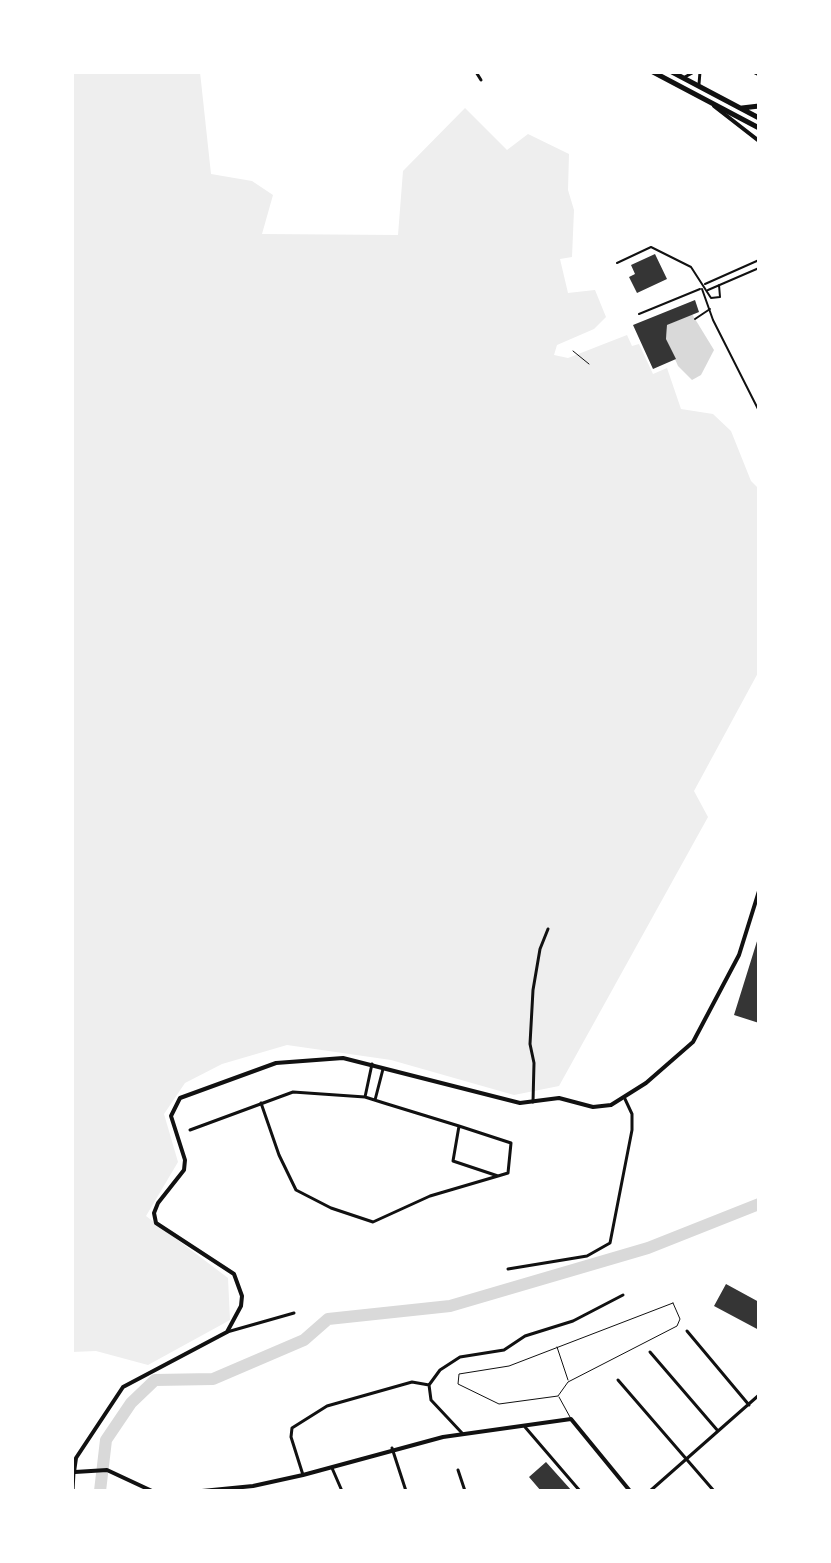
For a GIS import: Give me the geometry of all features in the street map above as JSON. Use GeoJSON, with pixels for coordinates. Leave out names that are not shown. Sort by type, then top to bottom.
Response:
{"type":"FeatureCollection","features":[{"type":"Feature","properties":{"kind":"highway"},"geometry":{"type":"LineString","coordinates":[[653,72],[759,128]]}},
{"type":"Feature","properties":{"kind":"highway"},"geometry":{"type":"LineString","coordinates":[[672,72],[759,118]]}},
{"type":"Feature","properties":{"kind":"highway"},"geometry":{"type":"LineString","coordinates":[[741,108],[759,106]]}},
{"type":"Feature","properties":{"kind":"street"},"geometry":{"type":"LineString","coordinates":[[476,72],[481,80]]}},
{"type":"Feature","properties":{"kind":"street"},"geometry":{"type":"LineString","coordinates":[[683,78],[694,72]]}},
{"type":"Feature","properties":{"kind":"street"},"geometry":{"type":"LineString","coordinates":[[699,86],[700,72]]}},
{"type":"Feature","properties":{"kind":"street"},"geometry":{"type":"LineString","coordinates":[[753,72],[759,75]]}},
{"type":"Feature","properties":{"kind":"street"},"geometry":{"type":"LineString","coordinates":[[706,99],[759,141]]}},
{"type":"Feature","properties":{"kind":"street"},"geometry":{"type":"LineString","coordinates":[[617,263],[651,247],[691,267],[711,298],[718,298],[722,293],[719,285]]}},
{"type":"Feature","properties":{"kind":"street"},"geometry":{"type":"LineString","coordinates":[[639,314],[704,288],[759,260]]}},
{"type":"Feature","properties":{"kind":"street"},"geometry":{"type":"LineString","coordinates":[[704,288],[759,268]]}},
{"type":"Feature","properties":{"kind":"street"},"geometry":{"type":"LineString","coordinates":[[704,288],[759,411]]}},
{"type":"Feature","properties":{"kind":"street"},"geometry":{"type":"LineString","coordinates":[[695,319],[711,309]]}},
{"type":"Feature","properties":{"kind":"street"},"geometry":{"type":"LineString","coordinates":[[227,1332],[241,1306],[242,1296],[234,1274],[156,1223],[154,1213],[184,1170],[185,1160],[171,1116],[174,1106],[186,1092],[276,1063],[343,1058],[384,1066],[487,1096],[533,1103],[559,1098],[602,1108],[625,1099],[693,1042],[739,955],[759,891]]}},
{"type":"Feature","properties":{"kind":"street"},"geometry":{"type":"LineString","coordinates":[[533,1103],[534,1063],[530,1044],[533,990],[540,949],[548,929]]}},
{"type":"Feature","properties":{"kind":"street"},"geometry":{"type":"LineString","coordinates":[[365,1097],[372,1064]]}},
{"type":"Feature","properties":{"kind":"street"},"geometry":{"type":"LineString","coordinates":[[375,1100],[384,1066]]}},
{"type":"Feature","properties":{"kind":"street"},"geometry":{"type":"LineString","coordinates":[[190,1130],[261,1103],[293,1092],[365,1097],[511,1143],[508,1173],[430,1196],[373,1222],[331,1208],[296,1190],[283,1166],[261,1103]]}},
{"type":"Feature","properties":{"kind":"street"},"geometry":{"type":"LineString","coordinates":[[508,1269],[587,1256],[610,1243],[632,1130],[632,1114],[625,1099]]}},
{"type":"Feature","properties":{"kind":"street"},"geometry":{"type":"LineString","coordinates":[[459,1126],[453,1161],[498,1176]]}},
{"type":"Feature","properties":{"kind":"street"},"geometry":{"type":"LineString","coordinates":[[462,1433],[431,1400],[429,1385],[440,1370],[460,1357],[504,1350],[525,1336],[573,1321],[623,1295]]}},
{"type":"Feature","properties":{"kind":"street"},"geometry":{"type":"LineString","coordinates":[[73,1491],[76,1458],[123,1387],[227,1332],[294,1313]]}},
{"type":"Feature","properties":{"kind":"street"},"geometry":{"type":"LineString","coordinates":[[687,1331],[749,1405]]}},
{"type":"Feature","properties":{"kind":"street"},"geometry":{"type":"LineString","coordinates":[[650,1352],[719,1432]]}},
{"type":"Feature","properties":{"kind":"street"},"geometry":{"type":"LineString","coordinates":[[618,1380],[714,1491]]}},
{"type":"Feature","properties":{"kind":"street"},"geometry":{"type":"LineString","coordinates":[[303,1475],[291,1437],[296,1425],[339,1402],[412,1382],[429,1385]]}},
{"type":"Feature","properties":{"kind":"street"},"geometry":{"type":"LineString","coordinates":[[650,1491],[759,1395]]}},
{"type":"Feature","properties":{"kind":"street"},"geometry":{"type":"LineString","coordinates":[[202,1491],[251,1489],[332,1468],[392,1448],[462,1433],[571,1419],[630,1491]]}},
{"type":"Feature","properties":{"kind":"street"},"geometry":{"type":"LineString","coordinates":[[525,1427],[580,1491]]}},
{"type":"Feature","properties":{"kind":"street"},"geometry":{"type":"LineString","coordinates":[[392,1448],[406,1491]]}},
{"type":"Feature","properties":{"kind":"street"},"geometry":{"type":"LineString","coordinates":[[332,1468],[342,1491]]}},
{"type":"Feature","properties":{"kind":"street"},"geometry":{"type":"LineString","coordinates":[[73,1473],[88,1470],[118,1475],[152,1491]]}},
{"type":"Feature","properties":{"kind":"street"},"geometry":{"type":"LineString","coordinates":[[458,1470],[465,1491]]}},
{"type":"Feature","properties":{"kind":"lane"},"geometry":{"type":"LineString","coordinates":[[670,1303],[675,1305],[680,1319],[677,1326],[568,1382],[558,1396],[494,1403],[457,1380],[459,1374],[509,1366],[557,1347],[670,1303]]}},
{"type":"Feature","properties":{"kind":"lane"},"geometry":{"type":"LineString","coordinates":[[557,1347],[568,1382]]}},
{"type":"Feature","properties":{"kind":"lane"},"geometry":{"type":"LineString","coordinates":[[558,1396],[571,1419]]}},
{"type":"Feature","properties":{"kind":"path"},"geometry":{"type":"LineString","coordinates":[[573,351],[589,364]]}},
{"type":"Feature","properties":{"kind":"shaded area"},"geometry":{"type":"Polygon","coordinates":[[[72,72],[200,72],[211,174],[252,181],[273,195],[262,234],[398,235],[403,171],[465,108],[507,150],[528,134],[569,154],[568,190],[574,210],[572,257],[560,259],[568,293],[595,290],[606,317],[594,329],[557,345],[554,355],[568,358],[627,335],[632,346],[639,344],[653,374],[667,368],[681,409],[713,414],[731,431],[751,481],[759,489],[759,671],[694,791],[708,817],[559,1086],[514,1095],[391,1060],[287,1045],[222,1064],[185,1083],[164,1114],[178,1162],[146,1216],[228,1278],[230,1320],[148,1365],[96,1351],[72,1352],[72,72]]]}},
{"type":"Feature","properties":{"kind":"shaded area"},"geometry":{"type":"Polygon","coordinates":[[[692,314],[714,350],[701,375],[692,380],[678,366],[666,339],[667,325],[692,314]]]}},
{"type":"Feature","properties":{"kind":"building"},"geometry":{"type":"Polygon","coordinates":[[[655,254],[667,279],[637,293],[629,277],[635,274],[631,265],[655,254]]]}},
{"type":"Feature","properties":{"kind":"building"},"geometry":{"type":"Polygon","coordinates":[[[695,300],[699,312],[667,325],[666,339],[676,359],[653,369],[633,325],[695,300]]]}},
{"type":"Feature","properties":{"kind":"building"},"geometry":{"type":"Polygon","coordinates":[[[759,938],[759,1023],[734,1015],[759,938]]]}},
{"type":"Feature","properties":{"kind":"building"},"geometry":{"type":"Polygon","coordinates":[[[726,1284],[759,1302],[759,1330],[714,1306],[726,1284]]]}},
{"type":"Feature","properties":{"kind":"building"},"geometry":{"type":"Polygon","coordinates":[[[546,1462],[572,1491],[541,1491],[529,1477],[546,1462]]]}},
{"type":"Feature","properties":{"kind":"waterway"},"geometry":{"type":"LineString","coordinates":[[100,1491],[106,1440],[131,1403],[155,1380],[213,1379],[304,1340],[328,1319],[450,1306],[648,1248],[759,1204]]}}]}
